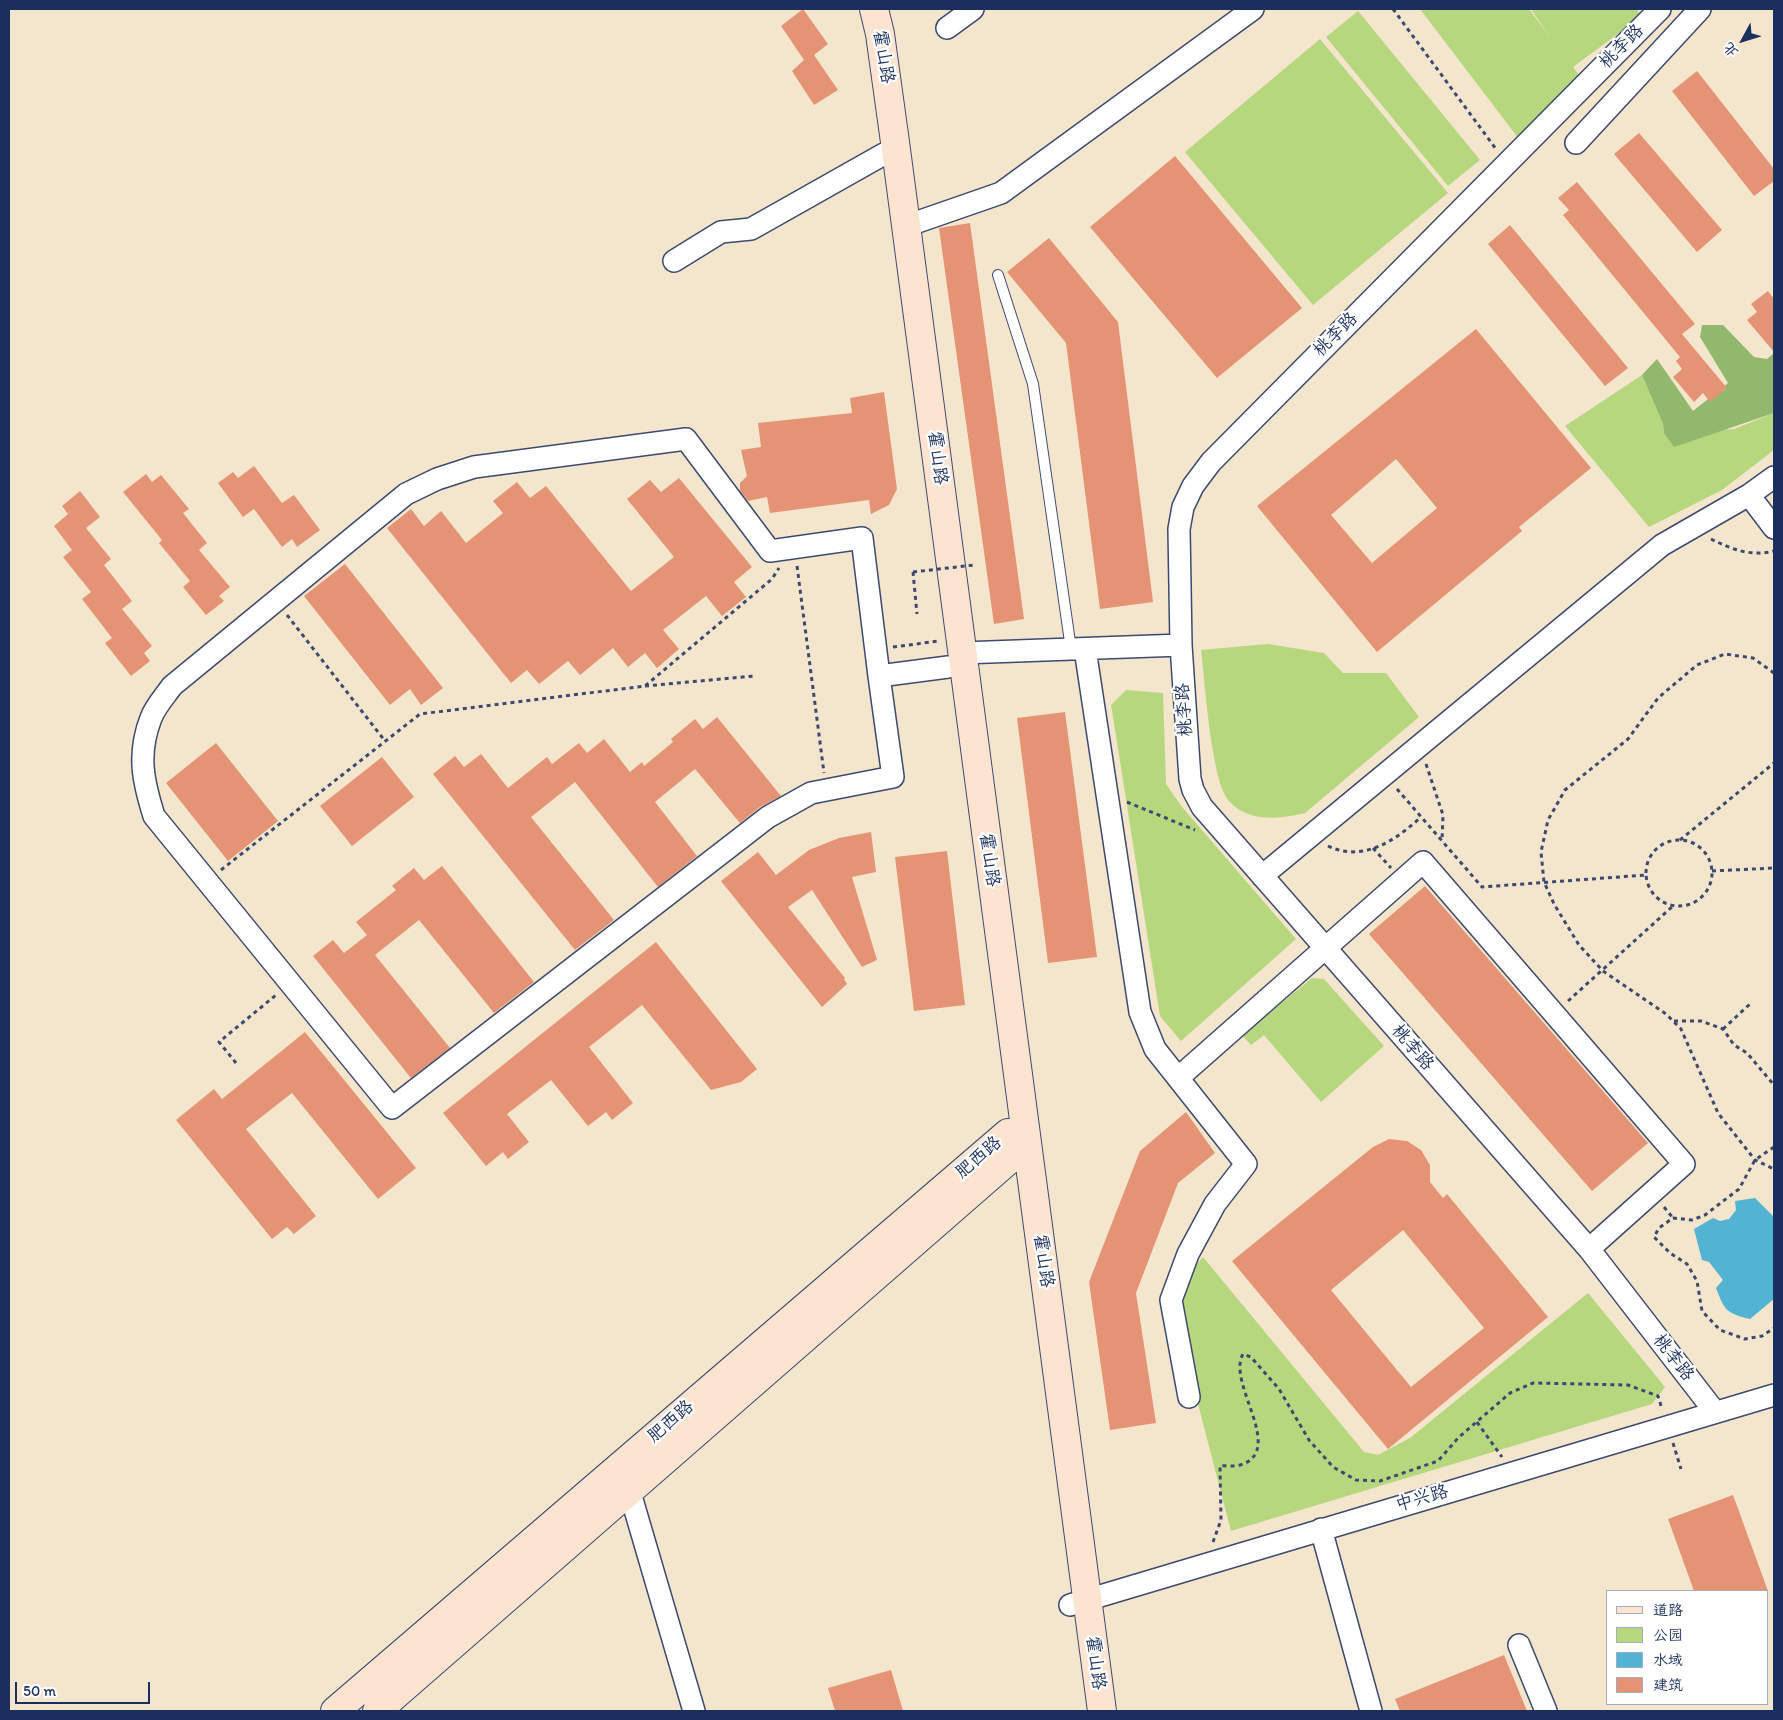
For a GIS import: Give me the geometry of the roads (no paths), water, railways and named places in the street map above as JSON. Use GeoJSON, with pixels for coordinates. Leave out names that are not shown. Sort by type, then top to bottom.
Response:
{"type":"FeatureCollection","features":[{"type":"Feature","properties":{"kind":"main road","name":"霍山路"},"geometry":{"type":"LineString","coordinates":[[858,9],[864,29],[884,154],[1079,1602],[1084,1711]]}},
{"type":"Feature","properties":{"kind":"main road","name":"霍山路"},"geometry":{"type":"LineString","coordinates":[[874,9],[880,34],[906,226],[952,653],[1009,1146],[1079,1602],[1102,1711]]}},
{"type":"Feature","properties":{"kind":"main road","name":"肥西路"},"geometry":{"type":"LineString","coordinates":[[334,1711],[622,1464],[1009,1146]]}},
{"type":"Feature","properties":{"kind":"main road","name":"肥西路"},"geometry":{"type":"LineString","coordinates":[[377,1711],[630,1490],[1009,1146]]}},
{"type":"Feature","properties":{"kind":"street"},"geometry":{"type":"LineString","coordinates":[[947,28],[973,9]]}},
{"type":"Feature","properties":{"kind":"street"},"geometry":{"type":"LineString","coordinates":[[906,226],[1001,193],[1253,9]]}},
{"type":"Feature","properties":{"kind":"street","name":"桃李路"},"geometry":{"type":"LineString","coordinates":[[1660,9],[1211,462],[1193,486],[1183,508],[1179,530],[1181,645],[1189,768],[1193,790],[1202,806],[1589,1249],[1715,1412]]}},
{"type":"Feature","properties":{"kind":"street"},"geometry":{"type":"LineString","coordinates":[[1576,143],[1700,9]]}},
{"type":"Feature","properties":{"kind":"street"},"geometry":{"type":"LineString","coordinates":[[674,261],[721,232],[751,229],[884,154]]}},
{"type":"Feature","properties":{"kind":"street"},"geometry":{"type":"LineString","coordinates":[[686,439],[770,551],[862,538],[879,676],[893,777],[826,789],[797,799],[768,817],[392,1108],[154,816],[143,781],[142,748],[151,717],[172,686],[406,494],[437,478],[474,467],[686,439]]}},
{"type":"Feature","properties":{"kind":"street"},"geometry":{"type":"LineString","coordinates":[[1262,876],[1662,545],[1749,495],[1774,477]]}},
{"type":"Feature","properties":{"kind":"street"},"geometry":{"type":"LineString","coordinates":[[1749,495],[1774,528]]}},
{"type":"Feature","properties":{"kind":"street"},"geometry":{"type":"LineString","coordinates":[[879,676],[952,653],[1181,645]]}},
{"type":"Feature","properties":{"kind":"street"},"geometry":{"type":"LineString","coordinates":[[1078,649],[1108,794],[1140,1012],[1155,1049],[1246,1164],[1215,1204],[1188,1254],[1171,1300],[1189,1397]]}},
{"type":"Feature","properties":{"kind":"street"},"geometry":{"type":"LineString","coordinates":[[1178,1078],[1423,862],[1684,1164],[1589,1249]]}},
{"type":"Feature","properties":{"kind":"street","name":"中兴路"},"geometry":{"type":"LineString","coordinates":[[1079,1602],[1774,1395]]}},
{"type":"Feature","properties":{"kind":"street"},"geometry":{"type":"LineString","coordinates":[[622,1464],[694,1711]]}},
{"type":"Feature","properties":{"kind":"street"},"geometry":{"type":"LineString","coordinates":[[1321,1529],[1371,1711]]}},
{"type":"Feature","properties":{"kind":"street"},"geometry":{"type":"LineString","coordinates":[[1519,1645],[1546,1711]]}},
{"type":"Feature","properties":{"kind":"lane"},"geometry":{"type":"LineString","coordinates":[[998,275],[1032,384],[1078,649]]}},
{"type":"Feature","properties":{"kind":"water"},"geometry":{"type":"Polygon","coordinates":[[[1755,1198],[1774,1217],[1774,1299],[1750,1319],[1731,1313],[1724,1306],[1716,1288],[1723,1280],[1709,1262],[1702,1260],[1694,1229],[1713,1218],[1720,1221],[1729,1219],[1736,1210],[1735,1201],[1755,1198]]]}}]}
